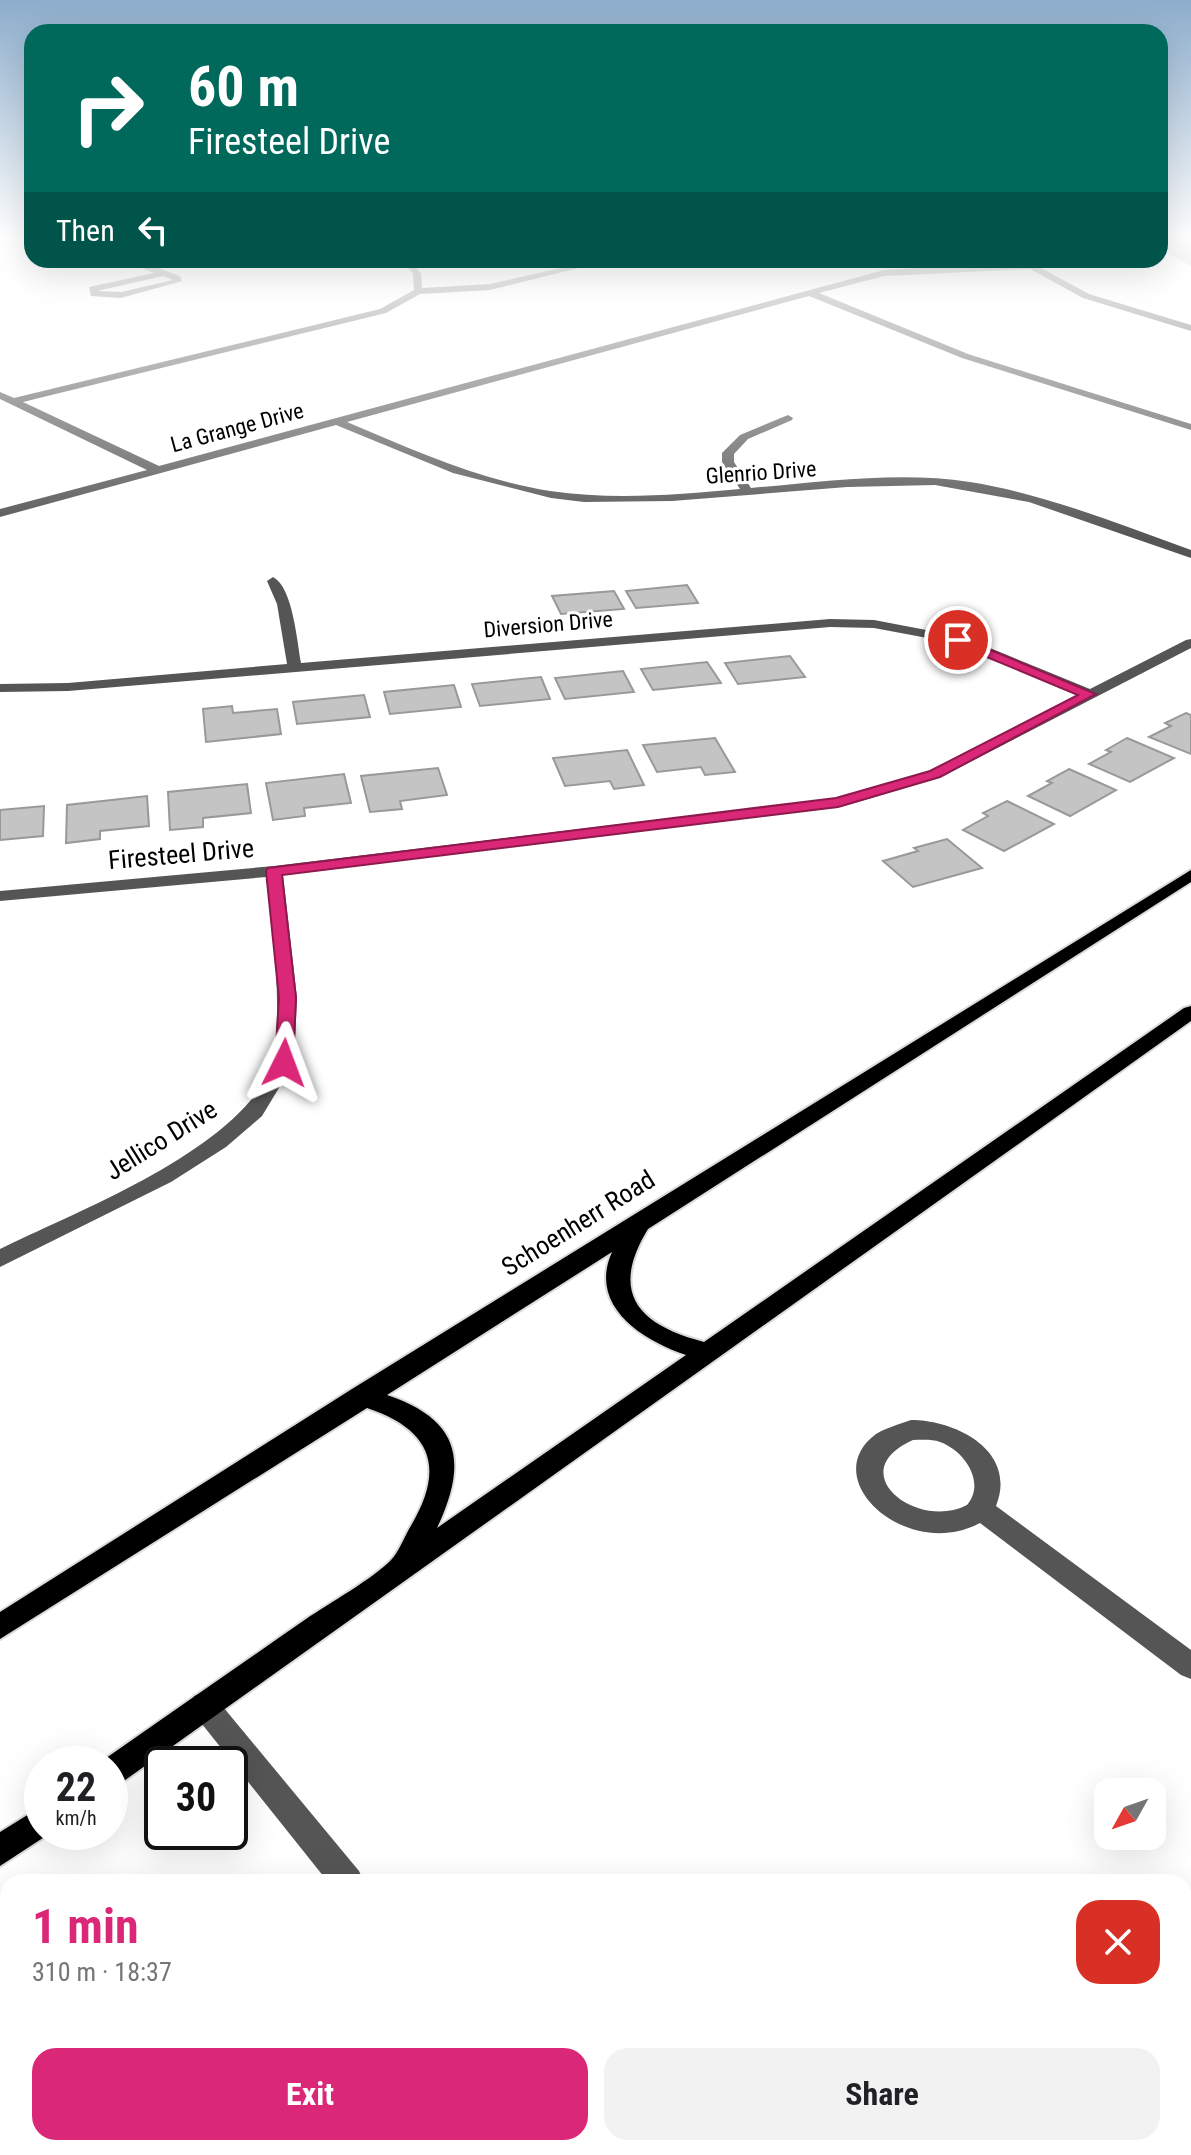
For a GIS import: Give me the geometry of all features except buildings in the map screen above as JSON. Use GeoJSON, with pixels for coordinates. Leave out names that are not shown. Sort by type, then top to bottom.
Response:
{"type":"FeatureCollection","features":[{"type":"Feature","properties":{"kind":"main road","name":"Schoenherr Road"},"geometry":{"type":"LineString","coordinates":[[0,1627],[361,1396],[1191,875]]}},
{"type":"Feature","properties":{"kind":"main road"},"geometry":{"type":"LineString","coordinates":[[128,1760],[1191,1012]]}},
{"type":"Feature","properties":{"kind":"main road"},"geometry":{"type":"LineString","coordinates":[[641,1221],[624,1251],[616,1274],[620,1295],[632,1315],[654,1333],[679,1345],[707,1352]]}},
{"type":"Feature","properties":{"kind":"main road"},"geometry":{"type":"LineString","coordinates":[[361,1396],[391,1404],[416,1416],[434,1434],[444,1458],[442,1484],[432,1517],[399,1568]]}},
{"type":"Feature","properties":{"kind":"main road"},"geometry":{"type":"LineString","coordinates":[[0,1851],[24,1834]]}},
{"type":"Feature","properties":{"kind":"street"},"geometry":{"type":"LineString","coordinates":[[14,401],[278,338]]}},
{"type":"Feature","properties":{"kind":"street","name":"La Grange Drive"},"geometry":{"type":"LineString","coordinates":[[0,513],[644,338]]}},
{"type":"Feature","properties":{"kind":"street"},"geometry":{"type":"LineString","coordinates":[[917,338],[949,351],[1191,427]]}},
{"type":"Feature","properties":{"kind":"street"},"geometry":{"type":"LineString","coordinates":[[0,395],[157,470]]}},
{"type":"Feature","properties":{"kind":"street"},"geometry":{"type":"LineString","coordinates":[[748,493],[728,462],[728,453],[744,437],[788,418]]}},
{"type":"Feature","properties":{"kind":"street","name":"Glenrio Drive"},"geometry":{"type":"LineString","coordinates":[[336,421],[445,468],[526,490],[581,498],[618,499],[892,482],[967,486],[1007,493],[1191,554]]}},
{"type":"Feature","properties":{"kind":"street"},"geometry":{"type":"LineString","coordinates":[[273,581],[284,604],[295,667]]}},
{"type":"Feature","properties":{"kind":"street","name":"Diversion Drive"},"geometry":{"type":"LineString","coordinates":[[0,688],[68,687],[779,626],[874,624],[958,640],[1089,694]]}},
{"type":"Feature","properties":{"kind":"street","name":"Firesteel Drive"},"geometry":{"type":"LineString","coordinates":[[0,896],[274,871],[838,803],[935,774],[1191,643]]}},
{"type":"Feature","properties":{"kind":"street","name":"Jellico Drive"},"geometry":{"type":"LineString","coordinates":[[0,1259],[163,1177],[219,1142],[255,1111],[284,1063],[288,998],[274,871]]}},
{"type":"Feature","properties":{"kind":"street"},"geometry":{"type":"LineString","coordinates":[[911,1430],[931,1430],[951,1435],[981,1460],[988,1476],[988,1493],[980,1508],[966,1519],[948,1524],[926,1524],[905,1518],[887,1507],[875,1492],[870,1459],[879,1445],[893,1435],[911,1430]]}},
{"type":"Feature","properties":{"kind":"street"},"geometry":{"type":"LineString","coordinates":[[980,1508],[1191,1666]]}},
{"type":"Feature","properties":{"kind":"street"},"geometry":{"type":"LineString","coordinates":[[204,1705],[341,1874]]}},
{"type":"Feature","properties":{"kind":"route"},"geometry":{"type":"LineString","coordinates":[[284,1063],[288,998],[274,871],[838,803],[935,774],[1089,694],[958,640]]}}]}
